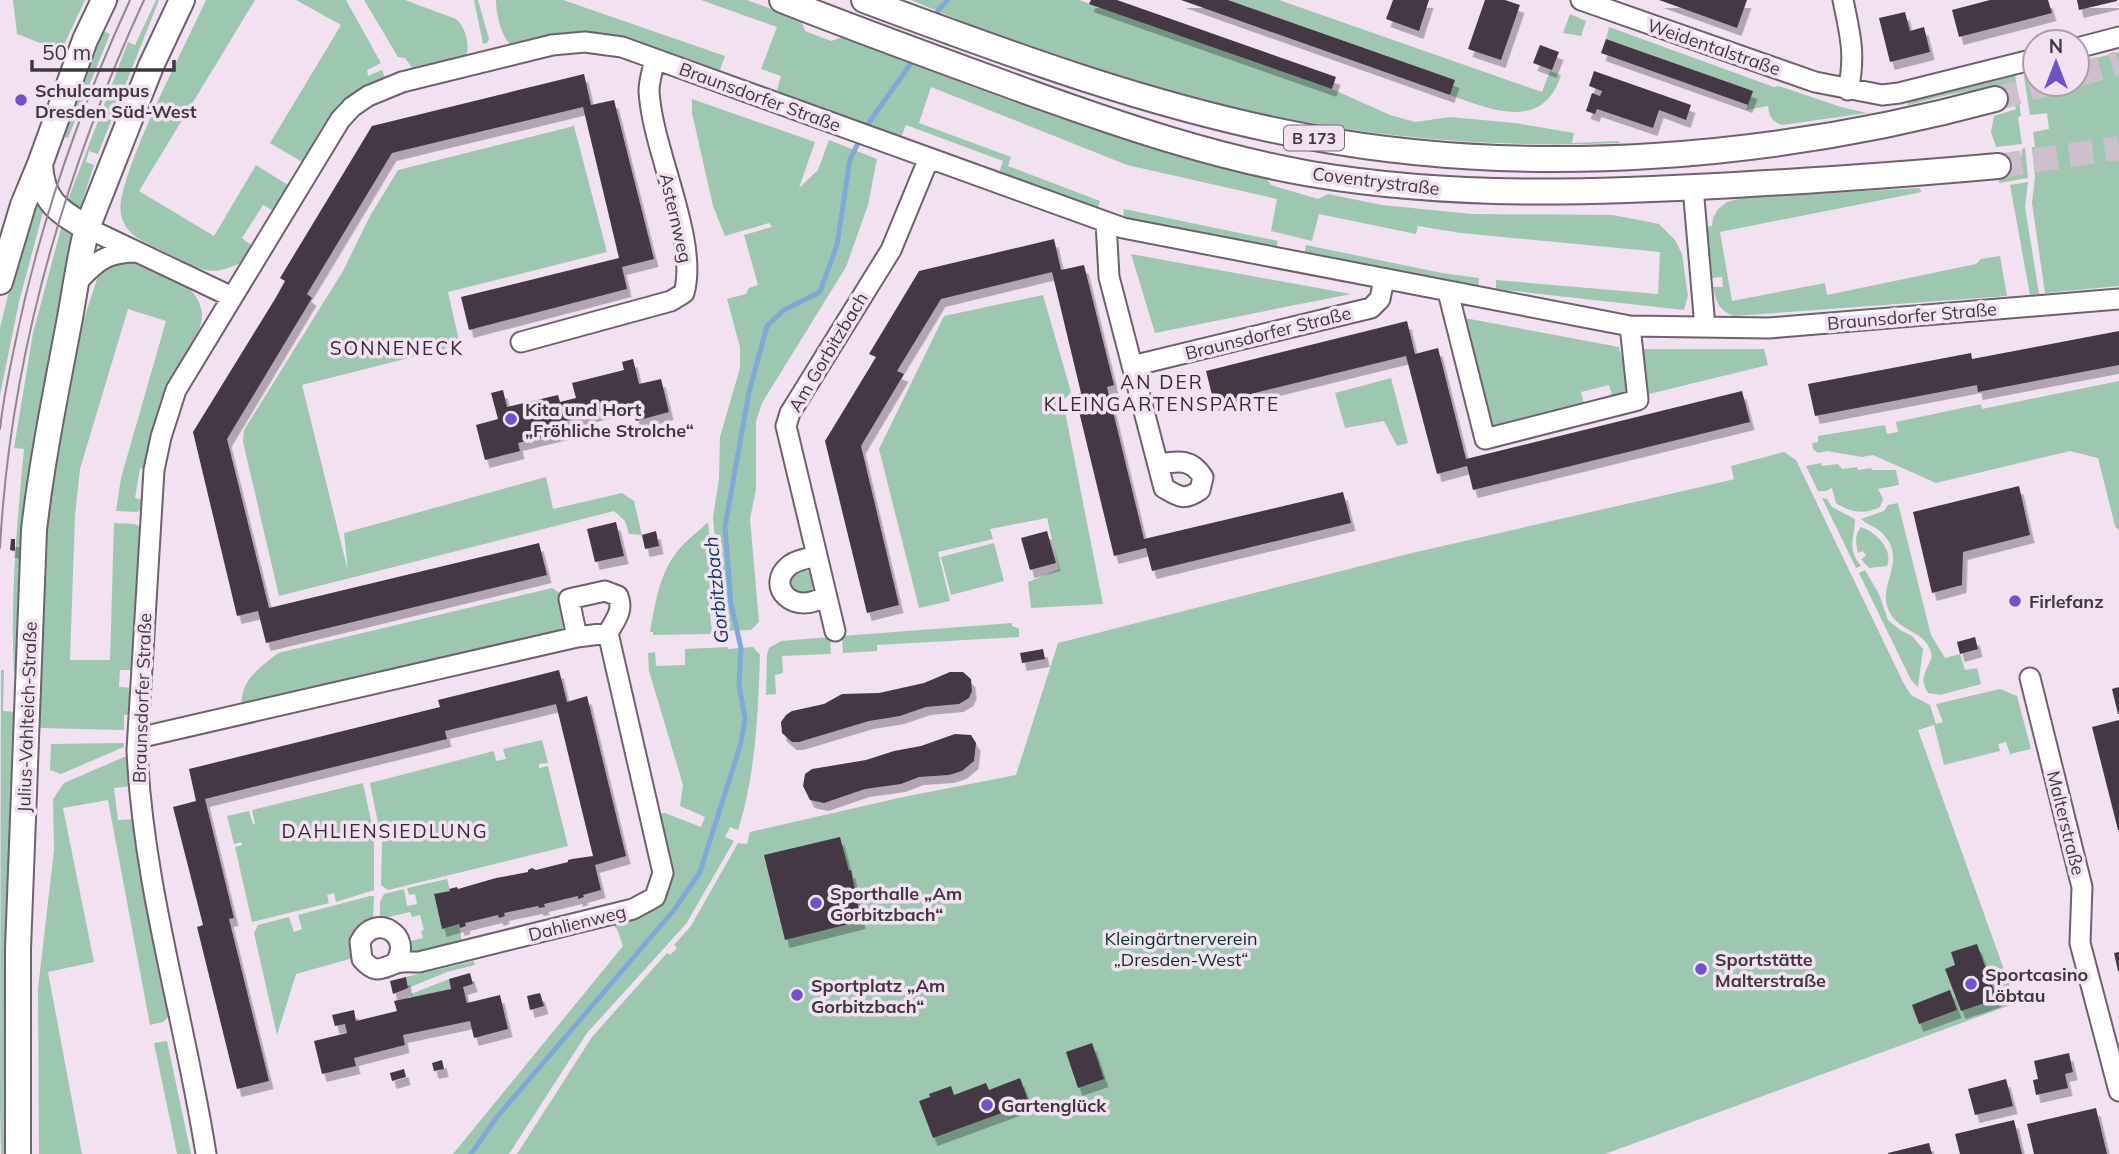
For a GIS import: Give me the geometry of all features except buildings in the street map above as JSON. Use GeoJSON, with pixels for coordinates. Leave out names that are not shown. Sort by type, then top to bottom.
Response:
{"type":"FeatureCollection","features":[{"type":"Feature","properties":{"kind":"main road"},"geometry":{"type":"LineString","coordinates":[[0,282],[23,205],[85,40],[104,0]]}},
{"type":"Feature","properties":{"kind":"main road","name":"Julius-Vahlteich-Straße"},"geometry":{"type":"LineString","coordinates":[[18,1154],[18,949],[34,530],[49,423],[87,228],[151,66],[181,0]]}},
{"type":"Feature","properties":{"kind":"main road","name":"Coventrystraße"},"geometry":{"type":"LineString","coordinates":[[782,0],[939,60],[1222,155],[1308,173],[1381,184],[1516,193],[1693,187],[1998,166]]}},
{"type":"Feature","properties":{"kind":"main road","name":"Coventrystraße"},"geometry":{"type":"LineString","coordinates":[[864,0],[952,33],[1156,101],[1310,138],[1383,148],[1516,158],[1691,152],[1858,132],[1995,99]]}},
{"type":"Feature","properties":{"kind":"main road"},"geometry":{"type":"LineString","coordinates":[[1691,152],[1693,187]]}},
{"type":"Feature","properties":{"kind":"main road"},"geometry":{"type":"LineString","coordinates":[[40,164],[44,190],[51,202],[60,212],[87,228]]}},
{"type":"Feature","properties":{"kind":"street","name":"Weidentalstraße"},"geometry":{"type":"LineString","coordinates":[[1581,0],[1762,65],[1848,90],[1882,95],[2021,62]]}},
{"type":"Feature","properties":{"kind":"street"},"geometry":{"type":"LineString","coordinates":[[1843,0],[1853,47],[1848,90]]}},
{"type":"Feature","properties":{"kind":"street"},"geometry":{"type":"LineString","coordinates":[[2091,44],[2119,37]]}},
{"type":"Feature","properties":{"kind":"street","name":"Braunsdorfer Straße"},"geometry":{"type":"LineString","coordinates":[[206,1154],[147,855],[139,790],[138,738],[153,470],[176,390],[340,120],[368,96],[402,82],[552,45],[585,42],[622,47],[1123,228],[1630,326],[1769,328],[2119,299]]}},
{"type":"Feature","properties":{"kind":"street","name":"Asternweg"},"geometry":{"type":"LineString","coordinates":[[521,342],[671,301],[684,293],[688,266],[652,115],[649,88],[655,59]]}},
{"type":"Feature","properties":{"kind":"street","name":"Am Gorbitzbach"},"geometry":{"type":"LineString","coordinates":[[835,631],[786,426],[790,413],[891,250],[929,158]]}},
{"type":"Feature","properties":{"kind":"street"},"geometry":{"type":"LineString","coordinates":[[1693,187],[1706,327]]}},
{"type":"Feature","properties":{"kind":"street"},"geometry":{"type":"LineString","coordinates":[[1106,222],[1109,277],[1158,464]]}},
{"type":"Feature","properties":{"kind":"street"},"geometry":{"type":"LineString","coordinates":[[87,228],[232,297]]}},
{"type":"Feature","properties":{"kind":"street"},"geometry":{"type":"LineString","coordinates":[[76,283],[95,263],[116,252],[138,252]]}},
{"type":"Feature","properties":{"kind":"street","name":"Braunsdorfer Straße"},"geometry":{"type":"LineString","coordinates":[[1132,366],[1371,308],[1380,299],[1384,279]]}},
{"type":"Feature","properties":{"kind":"street"},"geometry":{"type":"LineString","coordinates":[[1448,292],[1485,439],[1638,400],[1630,326]]}},
{"type":"Feature","properties":{"kind":"street"},"geometry":{"type":"LineString","coordinates":[[817,556],[791,564],[782,573],[780,586],[785,596],[794,603],[807,604],[826,595]]}},
{"type":"Feature","properties":{"kind":"street"},"geometry":{"type":"LineString","coordinates":[[138,738],[577,637],[608,633],[622,605],[618,596],[605,590],[569,599],[577,637]]}},
{"type":"Feature","properties":{"kind":"street","name":"Dahlienweg"},"geometry":{"type":"LineString","coordinates":[[395,963],[419,962],[624,912],[655,897],[663,873],[608,633]]}},
{"type":"Feature","properties":{"kind":"street","name":"Malterstraße"},"geometry":{"type":"LineString","coordinates":[[2030,678],[2082,887],[2080,943],[2119,1091]]}},
{"type":"Feature","properties":{"kind":"green space"},"geometry":{"type":"Polygon","coordinates":[[[13,0],[85,0],[61,51],[17,34],[13,0]]]}},
{"type":"Feature","properties":{"kind":"green space"},"geometry":{"type":"Polygon","coordinates":[[[114,0],[119,0],[104,31],[110,34],[68,138],[64,137],[89,71],[93,50],[114,0]]]}},
{"type":"Feature","properties":{"kind":"green space"},"geometry":{"type":"Polygon","coordinates":[[[156,0],[159,0],[98,154],[89,151],[86,162],[94,165],[79,212],[66,205],[128,42],[135,45],[156,0]]]}},
{"type":"Feature","properties":{"kind":"green space"},"geometry":{"type":"Polygon","coordinates":[[[206,0],[255,0],[139,191],[214,236],[256,165],[288,185],[272,210],[263,205],[242,238],[251,245],[239,264],[213,271],[194,267],[149,245],[131,233],[121,214],[122,197],[140,142],[206,0]]]}},
{"type":"Feature","properties":{"kind":"green space"},"geometry":{"type":"Polygon","coordinates":[[[296,0],[346,0],[381,63],[367,70],[368,76],[382,70],[385,78],[355,92],[339,104],[302,162],[270,143],[341,25],[296,0]]]}},
{"type":"Feature","properties":{"kind":"green space"},"geometry":{"type":"Polygon","coordinates":[[[364,0],[405,0],[456,19],[466,36],[466,56],[413,69],[405,58],[398,57],[364,0]]]}},
{"type":"Feature","properties":{"kind":"green space"},"geometry":{"type":"Polygon","coordinates":[[[474,0],[478,0],[489,39],[487,43],[483,44],[474,0]]]}},
{"type":"Feature","properties":{"kind":"green space"},"geometry":{"type":"Polygon","coordinates":[[[496,0],[563,0],[725,56],[720,70],[615,36],[580,32],[511,45],[500,24],[496,0]]]}},
{"type":"Feature","properties":{"kind":"green space"},"geometry":{"type":"Polygon","coordinates":[[[701,0],[747,0],[801,20],[805,31],[831,41],[843,37],[1052,115],[1158,150],[1266,178],[1271,185],[1318,199],[1328,194],[1382,205],[1472,214],[1613,215],[1659,224],[1675,240],[1682,254],[1688,296],[1684,310],[1496,289],[1496,280],[1658,294],[1660,252],[1461,233],[1418,226],[1416,234],[1319,214],[1312,241],[1271,231],[1277,199],[1127,165],[931,87],[919,123],[1011,157],[1008,166],[1100,201],[1097,209],[999,173],[1003,161],[906,125],[901,137],[782,94],[777,90],[781,76],[761,69],[777,27],[701,0]]]}},
{"type":"Feature","properties":{"kind":"green space"},"geometry":{"type":"Polygon","coordinates":[[[911,0],[1079,0],[1332,89],[1390,115],[1415,122],[1450,117],[1515,123],[1574,133],[1572,143],[1619,143],[1518,144],[1468,142],[1367,132],[1268,115],[1185,95],[1086,66],[955,22],[956,19],[911,0]]]}},
{"type":"Feature","properties":{"kind":"green space"},"geometry":{"type":"Polygon","coordinates":[[[1228,0],[1279,0],[1542,92],[1550,71],[1561,75],[1553,93],[1542,104],[1529,110],[1499,110],[1450,95],[1455,80],[1228,0]]]}},
{"type":"Feature","properties":{"kind":"green space"},"geometry":{"type":"Polygon","coordinates":[[[1570,14],[1586,21],[1581,36],[1563,33],[1570,14]]]}},
{"type":"Feature","properties":{"kind":"green space"},"geometry":{"type":"Polygon","coordinates":[[[1609,27],[1774,87],[1779,86],[1867,113],[1782,125],[1772,118],[1768,106],[1746,110],[1752,91],[1606,39],[1609,27]]]}},
{"type":"Feature","properties":{"kind":"green space"},"geometry":{"type":"Polygon","coordinates":[[[2119,52],[2119,286],[2045,293],[2032,203],[2035,177],[2032,147],[2035,147],[2033,132],[2049,129],[2047,113],[2030,115],[2027,98],[2091,98],[2091,59],[2119,52]]]}},
{"type":"Feature","properties":{"kind":"green space"},"geometry":{"type":"Polygon","coordinates":[[[2015,74],[2022,144],[1996,147],[1991,132],[1994,116],[2016,109],[2009,98],[1998,92],[1968,92],[1908,105],[1907,101],[2015,74]]]}},
{"type":"Feature","properties":{"kind":"green space"},"geometry":{"type":"Polygon","coordinates":[[[692,99],[815,142],[799,188],[818,170],[829,140],[877,159],[868,205],[846,267],[762,403],[756,421],[756,489],[750,519],[759,622],[751,630],[720,634],[720,631],[716,631],[713,604],[719,583],[713,517],[719,479],[720,437],[740,368],[740,347],[727,299],[746,294],[749,288],[758,285],[744,235],[772,227],[769,223],[725,236],[713,206],[692,113],[692,99]]]}},
{"type":"Feature","properties":{"kind":"green space"},"geometry":{"type":"Polygon","coordinates":[[[574,126],[607,252],[448,292],[460,345],[302,385],[348,571],[344,533],[546,477],[553,509],[622,493],[634,501],[642,535],[629,534],[625,521],[614,511],[279,596],[243,442],[244,430],[343,271],[370,216],[398,170],[574,126]]]}},
{"type":"Feature","properties":{"kind":"green space"},"geometry":{"type":"Polygon","coordinates":[[[2025,148],[2028,178],[1999,183],[1999,179],[2016,168],[2022,149],[2025,148]]]}},
{"type":"Feature","properties":{"kind":"green space"},"geometry":{"type":"Polygon","coordinates":[[[2028,182],[2025,207],[2039,294],[2030,295],[2010,185],[2028,182]]]}},
{"type":"Feature","properties":{"kind":"green space"},"geometry":{"type":"Polygon","coordinates":[[[1919,188],[1922,192],[1720,232],[1732,301],[1825,283],[1827,295],[1976,264],[1981,259],[2000,256],[2007,296],[1734,316],[1719,305],[1713,287],[1723,287],[1722,277],[1711,278],[1706,227],[1712,226],[1718,209],[1727,202],[1742,198],[1919,188]]]}},
{"type":"Feature","properties":{"kind":"green space"},"geometry":{"type":"Polygon","coordinates":[[[35,202],[43,212],[19,302],[0,395],[0,328],[21,242],[35,202]]]}},
{"type":"Feature","properties":{"kind":"green space"},"geometry":{"type":"Polygon","coordinates":[[[1124,209],[1278,241],[1276,249],[1123,218],[1124,209]]]}},
{"type":"Feature","properties":{"kind":"green space"},"geometry":{"type":"Polygon","coordinates":[[[62,225],[73,233],[28,472],[22,531],[18,673],[14,672],[14,588],[24,449],[14,448],[33,333],[62,225]]]}},
{"type":"Feature","properties":{"kind":"green space"},"geometry":{"type":"Polygon","coordinates":[[[1306,245],[1479,278],[1478,287],[1304,255],[1306,245]]]}},
{"type":"Feature","properties":{"kind":"green space"},"geometry":{"type":"Polygon","coordinates":[[[1131,254],[1351,294],[1155,333],[1131,254]]]}},
{"type":"Feature","properties":{"kind":"green space"},"geometry":{"type":"Polygon","coordinates":[[[128,261],[154,268],[181,282],[199,303],[202,315],[196,336],[164,395],[147,469],[140,468],[135,498],[144,500],[143,509],[137,512],[116,511],[121,478],[166,321],[128,309],[80,469],[75,515],[70,660],[110,660],[114,523],[135,524],[142,528],[135,670],[120,670],[119,687],[135,688],[133,714],[124,715],[124,730],[39,728],[46,538],[49,499],[63,413],[83,322],[98,276],[110,264],[128,261]]]}},
{"type":"Feature","properties":{"kind":"green space"},"geometry":{"type":"Polygon","coordinates":[[[1043,295],[1071,392],[1063,401],[1103,604],[1031,608],[1028,582],[1059,569],[1047,518],[990,529],[993,539],[938,552],[950,601],[919,608],[879,449],[944,316],[1043,295]]]}},
{"type":"Feature","properties":{"kind":"green space"},"geometry":{"type":"Polygon","coordinates":[[[1459,317],[1619,347],[1632,397],[1614,402],[1609,385],[1581,392],[1585,409],[1488,434],[1459,317]]]}},
{"type":"Feature","properties":{"kind":"green space"},"geometry":{"type":"Polygon","coordinates":[[[1637,349],[1764,349],[1768,365],[1645,395],[1637,349]]]}},
{"type":"Feature","properties":{"kind":"green space"},"geometry":{"type":"Polygon","coordinates":[[[1391,378],[1408,443],[1397,446],[1384,421],[1345,428],[1335,393],[1391,378]]]}},
{"type":"Feature","properties":{"kind":"green space"},"geometry":{"type":"Polygon","coordinates":[[[2119,381],[2119,531],[2115,526],[2098,458],[2070,451],[1936,483],[1873,455],[1862,457],[1827,451],[1818,453],[1813,449],[1812,443],[1818,442],[1818,436],[1885,425],[1887,434],[1898,432],[1896,422],[1981,404],[1982,409],[2119,381]]]}},
{"type":"Feature","properties":{"kind":"green space","name":"Kleingärtnerverein „Dresden-West“"},"geometry":{"type":"Polygon","coordinates":[[[1784,452],[1796,460],[1904,684],[1911,695],[1930,705],[1936,724],[1943,722],[1936,704],[2000,689],[2017,696],[2031,749],[2010,754],[2006,742],[1998,744],[2000,751],[1944,765],[1934,725],[1918,730],[2016,1003],[1605,1154],[517,1154],[592,1037],[667,953],[670,955],[677,948],[674,945],[691,926],[738,843],[747,844],[750,832],[903,797],[1016,775],[1058,643],[1412,553],[1731,480],[1734,479],[1731,466],[1784,452]]]}},
{"type":"Feature","properties":{"kind":"green space"},"geometry":{"type":"Polygon","coordinates":[[[1821,463],[1822,466],[1838,464],[1842,469],[1857,467],[1858,470],[1896,470],[1899,485],[1878,489],[1883,499],[1880,507],[1863,512],[1846,509],[1836,503],[1832,488],[1818,491],[1806,466],[1821,463]]]}},
{"type":"Feature","properties":{"kind":"green space"},"geometry":{"type":"Polygon","coordinates":[[[1822,498],[1827,499],[1832,507],[1855,519],[1852,543],[1856,559],[1861,566],[1856,568],[1822,498]]]}},
{"type":"Feature","properties":{"kind":"green space"},"geometry":{"type":"Polygon","coordinates":[[[1898,503],[1931,635],[1945,658],[1960,654],[1965,670],[1977,668],[1981,684],[1940,695],[1928,693],[1924,675],[1931,656],[1928,645],[1892,616],[1886,595],[1893,555],[1890,545],[1881,532],[1861,519],[1884,511],[1888,505],[1898,503]]]}},
{"type":"Feature","properties":{"kind":"green space"},"geometry":{"type":"Polygon","coordinates":[[[708,522],[714,584],[709,604],[712,631],[710,634],[653,635],[653,632],[650,632],[665,571],[680,549],[708,522]]]}},
{"type":"Feature","properties":{"kind":"green space"},"geometry":{"type":"Polygon","coordinates":[[[1861,527],[1872,533],[1886,548],[1889,560],[1887,566],[1869,568],[1861,559],[1866,556],[1863,551],[1858,553],[1856,536],[1861,527]]]}},
{"type":"Feature","properties":{"kind":"green space"},"geometry":{"type":"Polygon","coordinates":[[[994,543],[1004,581],[951,595],[941,557],[994,543]]]}},
{"type":"Feature","properties":{"kind":"green space"},"geometry":{"type":"Polygon","coordinates":[[[801,569],[810,573],[814,582],[810,591],[801,595],[792,591],[788,582],[792,573],[801,569]]]}},
{"type":"Feature","properties":{"kind":"green space"},"geometry":{"type":"Polygon","coordinates":[[[1865,570],[1879,594],[1888,620],[1912,636],[1923,649],[1918,687],[1911,680],[1859,573],[1865,570]]]}},
{"type":"Feature","properties":{"kind":"green space"},"geometry":{"type":"Polygon","coordinates":[[[552,588],[569,599],[577,637],[242,714],[243,693],[250,678],[278,653],[552,588]]]}},
{"type":"Feature","properties":{"kind":"green space"},"geometry":{"type":"Polygon","coordinates":[[[1012,623],[1012,626],[1019,629],[1019,637],[877,645],[877,651],[843,653],[842,636],[1012,623]]]}},
{"type":"Feature","properties":{"kind":"green space"},"geometry":{"type":"Polygon","coordinates":[[[830,637],[831,654],[782,656],[783,673],[775,675],[776,694],[766,695],[769,648],[781,641],[830,637]]]}},
{"type":"Feature","properties":{"kind":"green space"},"geometry":{"type":"Polygon","coordinates":[[[753,647],[760,655],[757,721],[749,787],[738,830],[730,827],[725,837],[734,841],[686,924],[587,1033],[509,1154],[453,1154],[623,946],[613,925],[636,919],[635,914],[658,900],[655,814],[665,813],[701,827],[705,817],[680,806],[683,785],[649,671],[648,653],[655,652],[656,666],[685,665],[685,649],[753,647]]]}},
{"type":"Feature","properties":{"kind":"green space"},"geometry":{"type":"Polygon","coordinates":[[[1,670],[4,670],[3,711],[16,712],[5,1046],[7,1154],[1,1154],[0,1106],[1,670]]]}},
{"type":"Feature","properties":{"kind":"green space"},"geometry":{"type":"Polygon","coordinates":[[[542,740],[548,763],[539,764],[539,768],[548,766],[568,846],[388,890],[381,885],[382,843],[370,783],[494,751],[496,761],[506,759],[503,749],[542,740]]]}},
{"type":"Feature","properties":{"kind":"green space"},"geometry":{"type":"Polygon","coordinates":[[[124,743],[124,747],[61,774],[50,770],[51,744],[124,743]]]}},
{"type":"Feature","properties":{"kind":"green space"},"geometry":{"type":"Polygon","coordinates":[[[124,757],[130,757],[132,786],[114,788],[118,820],[136,819],[170,1015],[163,1022],[150,1025],[108,800],[63,808],[94,962],[48,972],[82,1154],[39,1154],[38,989],[54,850],[53,799],[64,783],[124,757]]]}},
{"type":"Feature","properties":{"kind":"green space"},"geometry":{"type":"Polygon","coordinates":[[[363,783],[374,835],[374,890],[336,902],[334,893],[327,895],[329,903],[252,922],[235,847],[242,845],[241,842],[234,844],[227,816],[249,811],[255,824],[252,810],[363,783]]]}},
{"type":"Feature","properties":{"kind":"green space"},"geometry":{"type":"Polygon","coordinates":[[[447,879],[450,891],[434,895],[442,928],[459,924],[462,943],[412,954],[406,942],[423,938],[420,915],[412,917],[410,912],[380,919],[380,902],[384,894],[404,889],[407,906],[417,904],[415,894],[409,895],[407,888],[447,879]]]}},
{"type":"Feature","properties":{"kind":"green space"},"geometry":{"type":"Polygon","coordinates":[[[374,896],[373,921],[353,958],[296,974],[277,1035],[254,933],[258,925],[289,917],[294,932],[302,929],[298,915],[374,896]]]}},
{"type":"Feature","properties":{"kind":"green space"},"geometry":{"type":"Polygon","coordinates":[[[474,961],[475,965],[447,972],[408,988],[406,977],[474,961]]]}},
{"type":"Feature","properties":{"kind":"green space"},"geometry":{"type":"Polygon","coordinates":[[[449,979],[451,989],[412,999],[411,994],[449,979]]]}},
{"type":"Feature","properties":{"kind":"green space"},"geometry":{"type":"Polygon","coordinates":[[[167,1041],[191,1154],[177,1154],[154,1043],[167,1041]]]}},
{"type":"Feature","properties":{"kind":"waterway","name":"Gorbitzbach"},"geometry":{"type":"LineString","coordinates":[[934,19],[948,0]]}},
{"type":"Feature","properties":{"kind":"waterway","name":"Gorbitzbach"},"geometry":{"type":"LineString","coordinates":[[471,1154],[497,1117],[674,910],[700,872],[741,743],[745,719],[739,684],[741,648],[731,604],[725,527],[749,392],[767,326],[784,310],[820,292],[837,245],[850,159],[868,124],[914,59]]}},
{"type":"Feature","properties":{"kind":"tunnel"},"geometry":{"type":"LineString","coordinates":[[2091,71],[2119,63]]}},
{"type":"Feature","properties":{"kind":"tunnel"},"geometry":{"type":"LineString","coordinates":[[1995,99],[2021,92]]}},
{"type":"Feature","properties":{"kind":"tunnel"},"geometry":{"type":"LineString","coordinates":[[1998,166],[2119,148]]}},
{"type":"Feature","properties":{"kind":"tram line"},"geometry":{"type":"LineString","coordinates":[[0,429],[6,386],[25,300],[48,212],[94,84],[130,0]]}},
{"type":"Feature","properties":{"kind":"tram line"},"geometry":{"type":"LineString","coordinates":[[0,548],[15,406],[46,267],[89,132],[144,0]]}},
{"type":"Feature","properties":{"kind":"place","name":"Schulcampus Dresden Süd-West"},"geometry":{"type":"Point","coordinates":[21,100]}},
{"type":"Feature","properties":{"kind":"place","name":"Kita und Hort „Fröhliche Strolche“"},"geometry":{"type":"Point","coordinates":[511,419]}},
{"type":"Feature","properties":{"kind":"place","name":"Firlefanz"},"geometry":{"type":"Point","coordinates":[2015,601]}},
{"type":"Feature","properties":{"kind":"place","name":"Sporthalle „Am Gorbitzbach“"},"geometry":{"type":"Point","coordinates":[816,903]}},
{"type":"Feature","properties":{"kind":"place","name":"Sportstätte Malterstraße"},"geometry":{"type":"Point","coordinates":[1701,969]}},
{"type":"Feature","properties":{"kind":"place","name":"Sportcasino Löbtau"},"geometry":{"type":"Point","coordinates":[1971,984]}},
{"type":"Feature","properties":{"kind":"place","name":"Sportplatz „Am Gorbitzbach“"},"geometry":{"type":"Point","coordinates":[797,995]}},
{"type":"Feature","properties":{"kind":"place","name":"Gartenglück"},"geometry":{"type":"Point","coordinates":[987,1105]}},
{"type":"Feature","properties":{"kind":"district","name":"SONNENECK"},"geometry":{"type":"Point","coordinates":[397,348]}},
{"type":"Feature","properties":{"kind":"district","name":"AN DER KLEINGARTENSPARTE"},"geometry":{"type":"Point","coordinates":[1162,393]}},
{"type":"Feature","properties":{"kind":"district","name":"DAHLIENSIEDLUNG"},"geometry":{"type":"Point","coordinates":[385,831]}}]}
